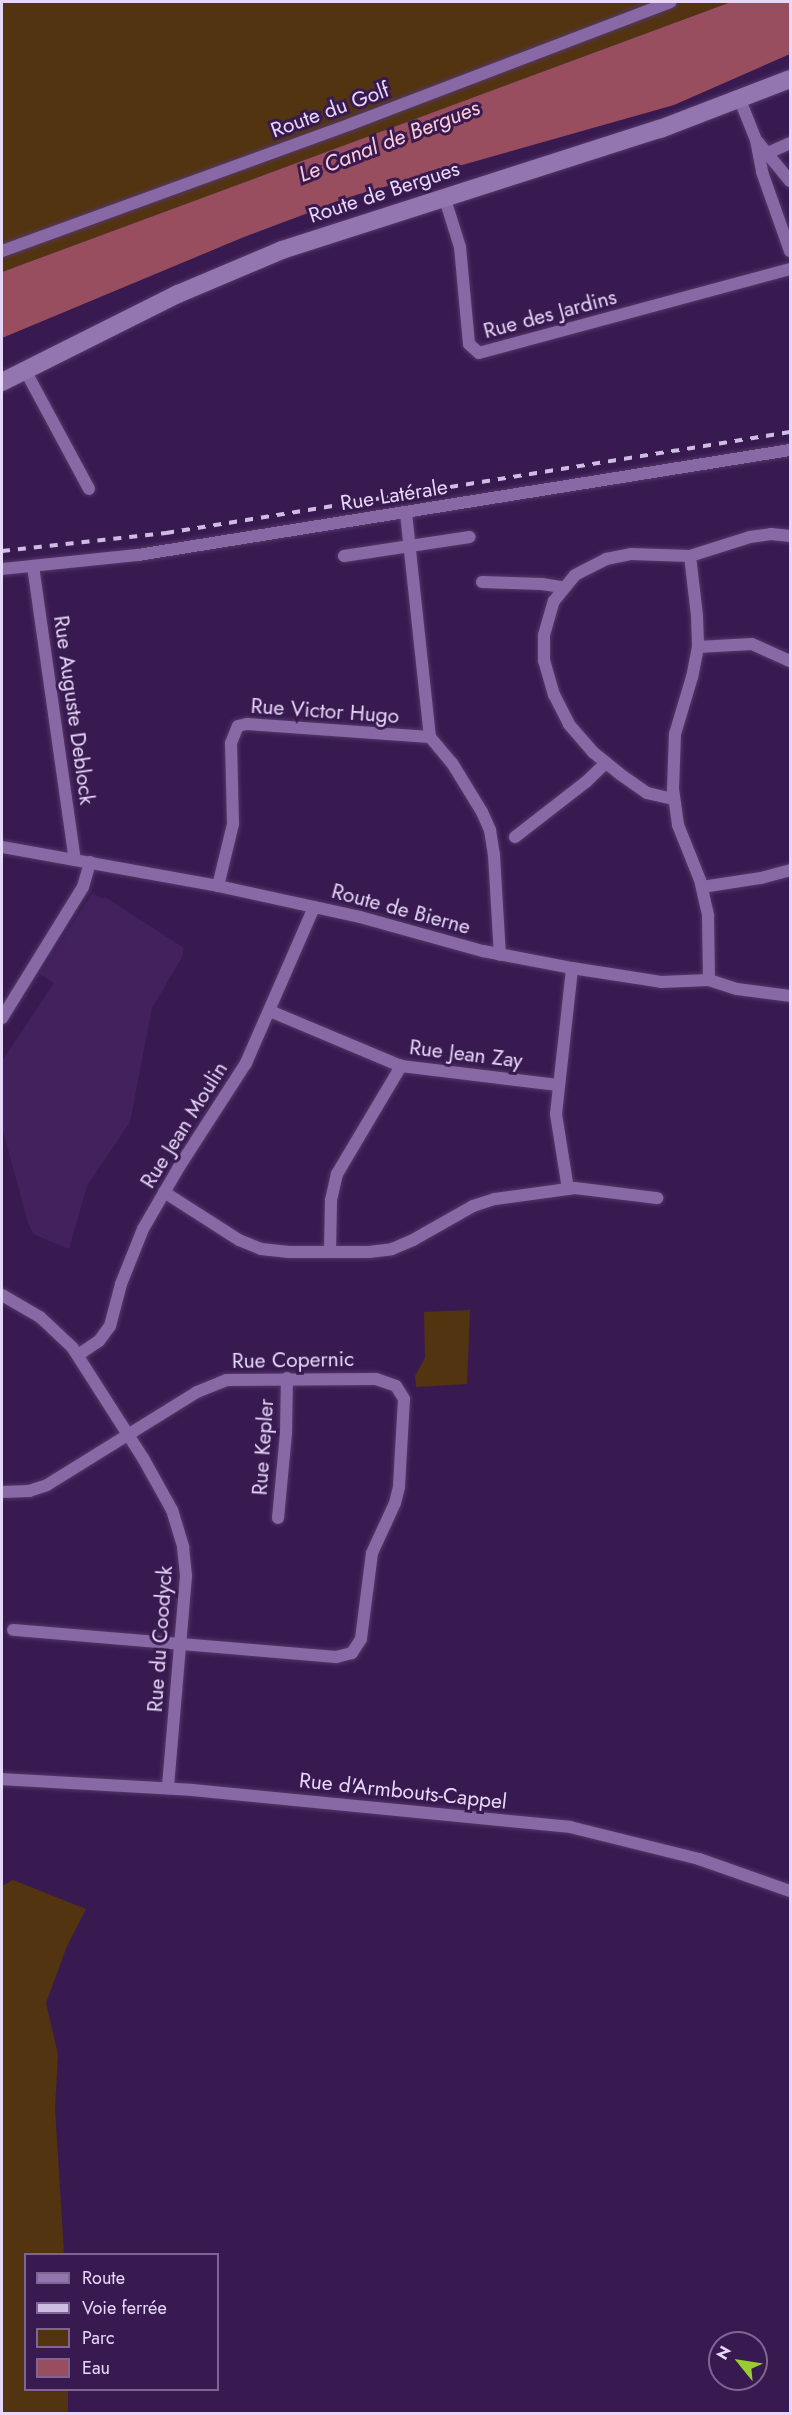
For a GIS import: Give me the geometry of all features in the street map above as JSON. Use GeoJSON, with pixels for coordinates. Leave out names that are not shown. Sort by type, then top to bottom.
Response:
{"type":"FeatureCollection","features":[{"type":"Feature","properties":{"kind":"main road","name":"Route de Bergues"},"geometry":{"type":"LineString","coordinates":[[3,381],[236,268],[295,245],[660,129],[790,79]]}},
{"type":"Feature","properties":{"kind":"street","name":"Route du Golf"},"geometry":{"type":"LineString","coordinates":[[2,251],[351,124],[671,2]]}},
{"type":"Feature","properties":{"kind":"street"},"geometry":{"type":"LineString","coordinates":[[740,100],[764,155],[790,251]]}},
{"type":"Feature","properties":{"kind":"street"},"geometry":{"type":"LineString","coordinates":[[764,155],[790,143]]}},
{"type":"Feature","properties":{"kind":"street"},"geometry":{"type":"LineString","coordinates":[[764,155],[790,181]]}},
{"type":"Feature","properties":{"kind":"street","name":"Rue des Jardins"},"geometry":{"type":"LineString","coordinates":[[444,196],[458,239],[462,261],[469,344],[479,353],[790,269]]}},
{"type":"Feature","properties":{"kind":"street"},"geometry":{"type":"LineString","coordinates":[[25,370],[89,489]]}},
{"type":"Feature","properties":{"kind":"street","name":"Rue Latérale"},"geometry":{"type":"LineString","coordinates":[[2,569],[138,555],[790,450]]}},
{"type":"Feature","properties":{"kind":"street","name":"Rue Victor Hugo"},"geometry":{"type":"LineString","coordinates":[[218,886],[233,824],[231,743],[238,726],[247,724],[430,737],[406,513]]}},
{"type":"Feature","properties":{"kind":"street"},"geometry":{"type":"LineString","coordinates":[[673,799],[647,792],[606,763],[580,739],[569,724],[545,670],[544,634],[551,608],[562,587],[581,570],[615,557],[631,554],[690,556],[750,537],[771,534],[790,536]]}},
{"type":"Feature","properties":{"kind":"street"},"geometry":{"type":"LineString","coordinates":[[344,556],[470,537]]}},
{"type":"Feature","properties":{"kind":"street"},"geometry":{"type":"LineString","coordinates":[[690,556],[698,647],[692,677],[675,734],[673,799],[678,825],[702,886],[709,924],[709,980]]}},
{"type":"Feature","properties":{"kind":"street","name":"Rue Auguste Deblock"},"geometry":{"type":"LineString","coordinates":[[33,566],[75,860]]}},
{"type":"Feature","properties":{"kind":"street"},"geometry":{"type":"LineString","coordinates":[[482,582],[562,587]]}},
{"type":"Feature","properties":{"kind":"street"},"geometry":{"type":"LineString","coordinates":[[698,647],[752,644],[790,660]]}},
{"type":"Feature","properties":{"kind":"street"},"geometry":{"type":"LineString","coordinates":[[430,737],[452,763],[482,812],[490,830],[495,866],[500,955]]}},
{"type":"Feature","properties":{"kind":"street"},"geometry":{"type":"LineString","coordinates":[[515,837],[586,782],[606,763]]}},
{"type":"Feature","properties":{"kind":"street","name":"Route de Bierne"},"geometry":{"type":"LineString","coordinates":[[2,847],[218,886],[314,906],[500,955],[661,982],[709,980],[737,989],[790,996]]}},
{"type":"Feature","properties":{"kind":"street"},"geometry":{"type":"LineString","coordinates":[[2,1017],[83,887],[90,862]]}},
{"type":"Feature","properties":{"kind":"street"},"geometry":{"type":"LineString","coordinates":[[702,886],[761,878],[790,870]]}},
{"type":"Feature","properties":{"kind":"street","name":"Rue Jean Moulin"},"geometry":{"type":"LineString","coordinates":[[78,1355],[99,1341],[110,1326],[134,1251],[164,1192],[240,1074],[270,1011],[314,906]]}},
{"type":"Feature","properties":{"kind":"street"},"geometry":{"type":"LineString","coordinates":[[567,1189],[566,1165],[556,1128],[558,1085],[572,968]]}},
{"type":"Feature","properties":{"kind":"street","name":"Rue Jean Zay"},"geometry":{"type":"LineString","coordinates":[[270,1011],[401,1066],[558,1085]]}},
{"type":"Feature","properties":{"kind":"street"},"geometry":{"type":"LineString","coordinates":[[330,1252],[332,1194],[337,1174],[401,1066]]}},
{"type":"Feature","properties":{"kind":"street"},"geometry":{"type":"LineString","coordinates":[[164,1192],[246,1244],[279,1252],[392,1249],[413,1240],[479,1203],[567,1189],[657,1198]]}},
{"type":"Feature","properties":{"kind":"street","name":"Rue du Coodyck"},"geometry":{"type":"LineString","coordinates":[[2,1295],[40,1317],[78,1355],[170,1504],[181,1538],[186,1570],[168,1788]]}},
{"type":"Feature","properties":{"kind":"street","name":"Rue Copernic"},"geometry":{"type":"LineString","coordinates":[[2,1491],[29,1491],[47,1485],[219,1382],[239,1378],[369,1379],[386,1382],[399,1389],[405,1405],[401,1480],[395,1503],[372,1553],[361,1639],[356,1650],[347,1656],[336,1657],[180,1645]]}},
{"type":"Feature","properties":{"kind":"street","name":"Rue Kepler"},"geometry":{"type":"LineString","coordinates":[[278,1518],[286,1433],[287,1378]]}},
{"type":"Feature","properties":{"kind":"street"},"geometry":{"type":"LineString","coordinates":[[13,1630],[180,1645]]}},
{"type":"Feature","properties":{"kind":"street","name":"Rue d'Armbouts-Cappel"},"geometry":{"type":"LineString","coordinates":[[2,1779],[168,1788],[579,1829],[699,1858],[790,1891]]}},
{"type":"Feature","properties":{"kind":"shaded area"},"geometry":{"type":"Polygon","coordinates":[[[92,893],[103,899],[105,897],[184,948],[181,959],[152,1008],[130,1122],[87,1186],[69,1249],[33,1234],[28,1223],[2,1127],[2,1061],[54,983],[40,974],[92,893]]]}},
{"type":"Feature","properties":{"kind":"green space"},"geometry":{"type":"Polygon","coordinates":[[[2,2],[731,2],[2,272],[2,2]]]}},
{"type":"Feature","properties":{"kind":"green space"},"geometry":{"type":"Polygon","coordinates":[[[470,1310],[467,1384],[416,1387],[415,1376],[425,1358],[424,1312],[470,1310]]]}},
{"type":"Feature","properties":{"kind":"green space"},"geometry":{"type":"Polygon","coordinates":[[[13,1880],[86,1909],[67,1946],[46,2003],[58,2055],[55,2108],[64,2253],[24,2253],[24,2391],[68,2391],[68,2413],[2,2413],[2,1886],[13,1880]]]}},
{"type":"Feature","properties":{"kind":"water","name":"Le Canal de Bergues"},"geometry":{"type":"Polygon","coordinates":[[[731,2],[790,2],[790,54],[674,105],[356,195],[244,237],[2,338],[2,272],[731,2]]]}},
{"type":"Feature","properties":{"kind":"railway"},"geometry":{"type":"LineString","coordinates":[[2,551],[166,533],[790,432]]}}]}
